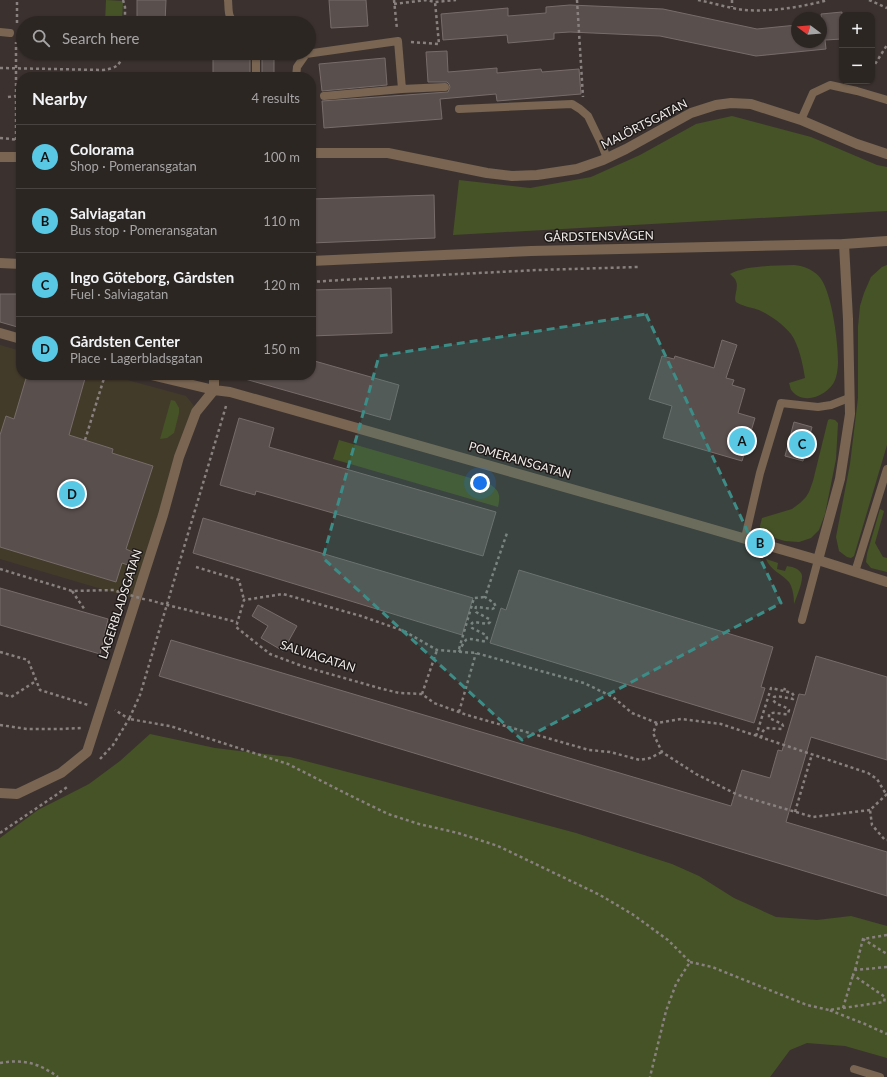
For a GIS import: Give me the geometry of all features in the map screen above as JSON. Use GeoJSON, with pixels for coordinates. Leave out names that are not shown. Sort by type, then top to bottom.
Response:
{"type":"FeatureCollection","features":[{"type":"Feature","properties":{"kind":"street","name":"MALÖRTSGATAN"},"geometry":{"type":"LineString","coordinates":[[316,154],[388,153],[487,173],[512,176],[536,176],[577,168],[607,158],[691,113],[716,105],[731,103],[751,104],[801,120],[858,144],[887,154]]}},
{"type":"Feature","properties":{"kind":"street"},"geometry":{"type":"LineString","coordinates":[[0,157],[16,157]]}},
{"type":"Feature","properties":{"kind":"street","name":"GÅRDSTENSVÄGEN"},"geometry":{"type":"LineString","coordinates":[[316,261],[531,251],[844,244],[887,241]]}},
{"type":"Feature","properties":{"kind":"street"},"geometry":{"type":"LineString","coordinates":[[844,244],[848,319],[850,414],[840,479],[818,560],[887,582]]}},
{"type":"Feature","properties":{"kind":"street"},"geometry":{"type":"LineString","coordinates":[[0,263],[16,264]]}},
{"type":"Feature","properties":{"kind":"street"},"geometry":{"type":"LineString","coordinates":[[0,333],[16,338]]}},
{"type":"Feature","properties":{"kind":"street","name":"POMERANSGATAN"},"geometry":{"type":"LineString","coordinates":[[172,380],[214,390],[230,392],[663,514],[818,560]]}},
{"type":"Feature","properties":{"kind":"street"},"geometry":{"type":"LineString","coordinates":[[214,380],[214,390]]}},
{"type":"Feature","properties":{"kind":"street","name":"LAGERBLADSGATAN"},"geometry":{"type":"LineString","coordinates":[[0,793],[17,794],[61,773],[87,752],[160,522],[179,457],[196,412],[214,390]]}},
{"type":"Feature","properties":{"kind":"lane"},"geometry":{"type":"LineString","coordinates":[[228,0],[230,16]]}},
{"type":"Feature","properties":{"kind":"lane"},"geometry":{"type":"LineString","coordinates":[[0,32],[10,33]]}},
{"type":"Feature","properties":{"kind":"lane"},"geometry":{"type":"LineString","coordinates":[[316,53],[398,41],[402,89]]}},
{"type":"Feature","properties":{"kind":"lane"},"geometry":{"type":"LineString","coordinates":[[256,60],[256,72]]}},
{"type":"Feature","properties":{"kind":"lane"},"geometry":{"type":"LineString","coordinates":[[296,72],[297,67],[302,60]]}},
{"type":"Feature","properties":{"kind":"lane"},"geometry":{"type":"LineString","coordinates":[[801,120],[814,93],[830,85],[887,100]]}},
{"type":"Feature","properties":{"kind":"lane"},"geometry":{"type":"LineString","coordinates":[[324,96],[445,87]]}},
{"type":"Feature","properties":{"kind":"lane"},"geometry":{"type":"LineString","coordinates":[[459,109],[572,104],[588,116],[607,158]]}},
{"type":"Feature","properties":{"kind":"lane"},"geometry":{"type":"LineString","coordinates":[[745,538],[760,473],[781,403],[818,407],[831,405],[849,398]]}},
{"type":"Feature","properties":{"kind":"lane"},"geometry":{"type":"LineString","coordinates":[[856,572],[887,469]]}},
{"type":"Feature","properties":{"kind":"lane"},"geometry":{"type":"LineString","coordinates":[[802,620],[818,560]]}},
{"type":"Feature","properties":{"kind":"lane"},"geometry":{"type":"LineString","coordinates":[[854,1069],[880,1077]]}},
{"type":"Feature","properties":{"kind":"path"},"geometry":{"type":"LineString","coordinates":[[17,0],[17,16]]}},
{"type":"Feature","properties":{"kind":"path"},"geometry":{"type":"LineString","coordinates":[[123,0],[125,16]]}},
{"type":"Feature","properties":{"kind":"path"},"geometry":{"type":"LineString","coordinates":[[394,0],[398,41],[439,44],[435,2]]}},
{"type":"Feature","properties":{"kind":"path"},"geometry":{"type":"LineString","coordinates":[[394,4],[426,0],[435,2],[456,0]]}},
{"type":"Feature","properties":{"kind":"path"},"geometry":{"type":"LineString","coordinates":[[576,0],[584,95],[580,109]]}},
{"type":"Feature","properties":{"kind":"path"},"geometry":{"type":"LineString","coordinates":[[701,0],[744,10],[770,10],[814,4],[828,0]]}},
{"type":"Feature","properties":{"kind":"path"},"geometry":{"type":"LineString","coordinates":[[732,0],[732,7]]}},
{"type":"Feature","properties":{"kind":"path"},"geometry":{"type":"LineString","coordinates":[[869,0],[887,8]]}},
{"type":"Feature","properties":{"kind":"path"},"geometry":{"type":"LineString","coordinates":[[0,138],[16,140],[16,40]]}},
{"type":"Feature","properties":{"kind":"path"},"geometry":{"type":"LineString","coordinates":[[875,64],[887,45]]}},
{"type":"Feature","properties":{"kind":"path"},"geometry":{"type":"LineString","coordinates":[[0,68],[103,70],[112,69],[119,64],[121,60]]}},
{"type":"Feature","properties":{"kind":"path"},"geometry":{"type":"LineString","coordinates":[[8,97],[16,96]]}},
{"type":"Feature","properties":{"kind":"path"},"geometry":{"type":"LineString","coordinates":[[316,282],[514,271],[638,267]]}},
{"type":"Feature","properties":{"kind":"path"},"geometry":{"type":"LineString","coordinates":[[85,440],[103,380]]}},
{"type":"Feature","properties":{"kind":"path"},"geometry":{"type":"LineString","coordinates":[[230,392],[140,695],[129,718],[170,726],[288,764],[388,814],[419,824],[458,833],[498,846],[600,895],[632,914],[668,940],[690,962],[712,967],[807,1005],[829,1010],[887,1034]]}},
{"type":"Feature","properties":{"kind":"path"},"geometry":{"type":"LineString","coordinates":[[485,597],[507,533]]}},
{"type":"Feature","properties":{"kind":"path"},"geometry":{"type":"LineString","coordinates":[[0,569],[72,591],[114,590],[147,600],[238,622],[244,600],[239,580],[196,567]]}},
{"type":"Feature","properties":{"kind":"path"},"geometry":{"type":"LineString","coordinates":[[72,591],[85,610]]}},
{"type":"Feature","properties":{"kind":"path"},"geometry":{"type":"LineString","coordinates":[[244,600],[283,594],[362,616],[404,631],[437,650],[476,653],[584,683],[613,697],[632,713],[657,723],[680,719],[721,724],[868,773],[877,779],[887,794],[870,810],[813,817],[738,795],[696,774],[662,752],[654,733],[657,723]]}},
{"type":"Feature","properties":{"kind":"path"},"geometry":{"type":"LineString","coordinates":[[485,597],[494,603],[496,607],[492,609],[476,607],[475,610],[476,612],[490,618],[490,622],[488,624],[474,622],[470,626],[486,635],[486,641],[483,642],[469,638],[466,639],[459,652],[474,598],[485,597]]}},
{"type":"Feature","properties":{"kind":"path","name":"SALVIAGATAN"},"geometry":{"type":"LineString","coordinates":[[238,622],[236,627],[270,654],[302,666],[379,688],[400,693],[422,694]]}},
{"type":"Feature","properties":{"kind":"path"},"geometry":{"type":"LineString","coordinates":[[437,650],[422,694],[434,703],[459,712],[589,750],[610,752],[640,760],[650,758],[662,752]]}},
{"type":"Feature","properties":{"kind":"path"},"geometry":{"type":"LineString","coordinates":[[0,652],[28,660],[40,690],[100,708]]}},
{"type":"Feature","properties":{"kind":"path"},"geometry":{"type":"LineString","coordinates":[[459,712],[476,653]]}},
{"type":"Feature","properties":{"kind":"path"},"geometry":{"type":"LineString","coordinates":[[0,693],[11,697],[36,681]]}},
{"type":"Feature","properties":{"kind":"path"},"geometry":{"type":"LineString","coordinates":[[756,736],[771,688],[792,693],[794,696],[793,699],[777,696],[774,697],[773,700],[775,703],[789,710],[788,714],[769,714],[769,718],[782,724],[783,726],[782,729],[766,728],[763,731],[761,738]]}},
{"type":"Feature","properties":{"kind":"path"},"geometry":{"type":"LineString","coordinates":[[0,725],[28,730],[61,730],[83,728],[96,723]]}},
{"type":"Feature","properties":{"kind":"path"},"geometry":{"type":"LineString","coordinates":[[758,729],[763,731]]}},
{"type":"Feature","properties":{"kind":"path"},"geometry":{"type":"LineString","coordinates":[[795,812],[812,754]]}},
{"type":"Feature","properties":{"kind":"path"},"geometry":{"type":"LineString","coordinates":[[870,810],[872,825],[885,840],[887,840]]}},
{"type":"Feature","properties":{"kind":"path"},"geometry":{"type":"LineString","coordinates":[[863,939],[887,935]]}},
{"type":"Feature","properties":{"kind":"path"},"geometry":{"type":"LineString","coordinates":[[863,939],[887,954]]}},
{"type":"Feature","properties":{"kind":"path"},"geometry":{"type":"LineString","coordinates":[[843,1008],[863,939]]}},
{"type":"Feature","properties":{"kind":"path"},"geometry":{"type":"LineString","coordinates":[[650,1077],[666,1011],[676,984],[690,962]]}},
{"type":"Feature","properties":{"kind":"path"},"geometry":{"type":"LineString","coordinates":[[855,970],[887,967]]}},
{"type":"Feature","properties":{"kind":"path"},"geometry":{"type":"LineString","coordinates":[[829,1010],[884,1002],[885,997],[853,975]]}},
{"type":"Feature","properties":{"kind":"path"},"geometry":{"type":"LineString","coordinates":[[0,1063],[12,1061],[33,1063],[58,1077]]}},
{"type":"Feature","properties":{"kind":"highlighted area"},"geometry":{"type":"Polygon","coordinates":[[[646,314],[781,603],[522,740],[323,558],[379,356],[646,314]]]}},
{"type":"Feature","properties":{"kind":"shaded area"},"geometry":{"type":"Polygon","coordinates":[[[0,345],[16,350],[16,380],[127,380],[186,396],[194,406],[139,600],[0,559],[0,345]]]}},
{"type":"Feature","properties":{"kind":"green space"},"geometry":{"type":"Polygon","coordinates":[[[106,0],[123,1],[122,16],[105,16],[106,0]]]}},
{"type":"Feature","properties":{"kind":"green space"},"geometry":{"type":"Polygon","coordinates":[[[732,116],[811,137],[877,165],[887,167],[887,211],[453,235],[459,180],[530,188],[591,177],[640,155],[696,124],[732,116]]]}},
{"type":"Feature","properties":{"kind":"green space"},"geometry":{"type":"Polygon","coordinates":[[[887,265],[887,445],[854,556],[851,558],[839,551],[836,537],[850,464],[858,398],[858,327],[860,306],[871,277],[882,267],[887,265]]]}},
{"type":"Feature","properties":{"kind":"green space"},"geometry":{"type":"Polygon","coordinates":[[[802,266],[816,273],[825,286],[834,319],[837,342],[838,364],[835,380],[832,385],[822,394],[809,398],[803,398],[797,395],[790,388],[789,383],[805,378],[802,361],[791,334],[768,314],[736,302],[735,298],[737,284],[735,279],[730,274],[752,267],[802,266]]]}},
{"type":"Feature","properties":{"kind":"green space"},"geometry":{"type":"Polygon","coordinates":[[[171,400],[175,401],[179,408],[174,433],[167,438],[160,439],[171,400]]]}},
{"type":"Feature","properties":{"kind":"green space"},"geometry":{"type":"Polygon","coordinates":[[[828,420],[835,420],[838,423],[836,459],[825,514],[819,530],[811,538],[799,542],[785,541],[761,532],[760,526],[762,518],[792,509],[806,497],[813,481],[828,420]]]}},
{"type":"Feature","properties":{"kind":"green space"},"geometry":{"type":"Polygon","coordinates":[[[339,440],[488,483],[497,490],[499,496],[498,507],[333,459],[339,440]]]}},
{"type":"Feature","properties":{"kind":"green space"},"geometry":{"type":"Polygon","coordinates":[[[880,509],[884,511],[875,543],[883,557],[887,558],[887,572],[871,568],[866,562],[880,509]]]}},
{"type":"Feature","properties":{"kind":"green space"},"geometry":{"type":"Polygon","coordinates":[[[766,559],[778,563],[777,569],[785,571],[787,566],[793,567],[800,571],[802,579],[794,604],[793,593],[789,582],[770,566],[766,559]]]}},
{"type":"Feature","properties":{"kind":"green space"},"geometry":{"type":"Polygon","coordinates":[[[150,734],[215,748],[290,757],[576,833],[672,864],[699,876],[734,898],[776,917],[817,920],[851,916],[887,926],[887,1058],[845,1046],[807,1043],[790,1050],[770,1077],[0,1077],[0,838],[38,810],[89,784],[120,761],[150,734]]]}},
{"type":"Feature","properties":{"kind":"building"},"geometry":{"type":"Polygon","coordinates":[[[137,0],[166,0],[165,16],[137,16],[137,0]]]}},
{"type":"Feature","properties":{"kind":"building"},"geometry":{"type":"Polygon","coordinates":[[[329,0],[366,0],[368,26],[331,28],[329,0]]]}},
{"type":"Feature","properties":{"kind":"building"},"geometry":{"type":"Polygon","coordinates":[[[570,5],[663,9],[757,29],[791,26],[791,48],[826,49],[756,56],[660,36],[570,32],[554,33],[554,39],[508,43],[507,35],[443,40],[441,14],[508,8],[508,16],[546,13],[546,7],[570,5]]]}},
{"type":"Feature","properties":{"kind":"building"},"geometry":{"type":"Polygon","coordinates":[[[839,12],[839,39],[827,40],[827,13],[839,12]]]}},
{"type":"Feature","properties":{"kind":"building"},"geometry":{"type":"Polygon","coordinates":[[[447,51],[448,72],[497,68],[497,73],[541,69],[542,72],[579,69],[581,94],[497,101],[496,94],[440,99],[442,119],[324,128],[322,101],[448,92],[450,87],[447,82],[428,82],[426,52],[447,51]]]}},
{"type":"Feature","properties":{"kind":"building"},"geometry":{"type":"Polygon","coordinates":[[[385,58],[387,85],[322,91],[319,64],[385,58]]]}},
{"type":"Feature","properties":{"kind":"building"},"geometry":{"type":"Polygon","coordinates":[[[213,60],[250,60],[250,72],[213,72],[213,60]]]}},
{"type":"Feature","properties":{"kind":"building"},"geometry":{"type":"Polygon","coordinates":[[[262,60],[274,60],[274,72],[262,72],[262,60]]]}},
{"type":"Feature","properties":{"kind":"building"},"geometry":{"type":"Polygon","coordinates":[[[434,195],[435,238],[316,243],[316,199],[434,195]]]}},
{"type":"Feature","properties":{"kind":"building"},"geometry":{"type":"Polygon","coordinates":[[[391,288],[392,333],[316,336],[316,290],[391,288]]]}},
{"type":"Feature","properties":{"kind":"building"},"geometry":{"type":"Polygon","coordinates":[[[0,294],[16,294],[16,327],[0,322],[0,294]]]}},
{"type":"Feature","properties":{"kind":"building"},"geometry":{"type":"Polygon","coordinates":[[[722,340],[737,345],[726,378],[734,380],[732,385],[745,389],[738,413],[755,418],[742,461],[663,438],[672,406],[649,399],[662,356],[674,359],[675,356],[714,368],[722,340]]]}},
{"type":"Feature","properties":{"kind":"building"},"geometry":{"type":"Polygon","coordinates":[[[316,361],[399,385],[390,420],[249,380],[316,380],[316,361]]]}},
{"type":"Feature","properties":{"kind":"building"},"geometry":{"type":"Polygon","coordinates":[[[26,380],[85,380],[69,435],[113,449],[112,453],[153,466],[126,549],[137,554],[131,566],[122,563],[116,582],[0,547],[0,435],[6,416],[14,419],[26,380]]]}},
{"type":"Feature","properties":{"kind":"building"},"geometry":{"type":"Polygon","coordinates":[[[239,418],[274,428],[269,447],[496,512],[483,556],[256,491],[255,495],[220,485],[239,418]]]}},
{"type":"Feature","properties":{"kind":"building"},"geometry":{"type":"Polygon","coordinates":[[[794,422],[812,427],[803,461],[785,456],[794,422]]]}},
{"type":"Feature","properties":{"kind":"building"},"geometry":{"type":"Polygon","coordinates":[[[203,518],[473,598],[462,635],[193,553],[203,518]]]}},
{"type":"Feature","properties":{"kind":"building"},"geometry":{"type":"Polygon","coordinates":[[[519,570],[773,647],[761,687],[765,688],[754,723],[490,643],[501,608],[506,610],[519,570]]]}},
{"type":"Feature","properties":{"kind":"building"},"geometry":{"type":"Polygon","coordinates":[[[0,588],[108,619],[100,654],[0,625],[0,588]]]}},
{"type":"Feature","properties":{"kind":"building"},"geometry":{"type":"Polygon","coordinates":[[[258,605],[297,626],[283,651],[261,638],[268,626],[252,616],[258,605]]]}},
{"type":"Feature","properties":{"kind":"building"},"geometry":{"type":"Polygon","coordinates":[[[171,640],[731,806],[742,770],[770,778],[778,750],[782,751],[799,694],[805,695],[816,656],[887,677],[887,760],[811,737],[786,822],[887,852],[887,896],[159,676],[171,640]]]}},
{"type":"Feature","properties":{"kind":"place","name":"Colorama"},"geometry":{"type":"Point","coordinates":[742,441]}},
{"type":"Feature","properties":{"kind":"place","name":"Ingo Göteborg, Gårdsten"},"geometry":{"type":"Point","coordinates":[802,444]}},
{"type":"Feature","properties":{"kind":"place","name":"Gårdsten Center"},"geometry":{"type":"Point","coordinates":[72,494]}},
{"type":"Feature","properties":{"kind":"place","name":"Salviagatan"},"geometry":{"type":"Point","coordinates":[760,543]}}]}
